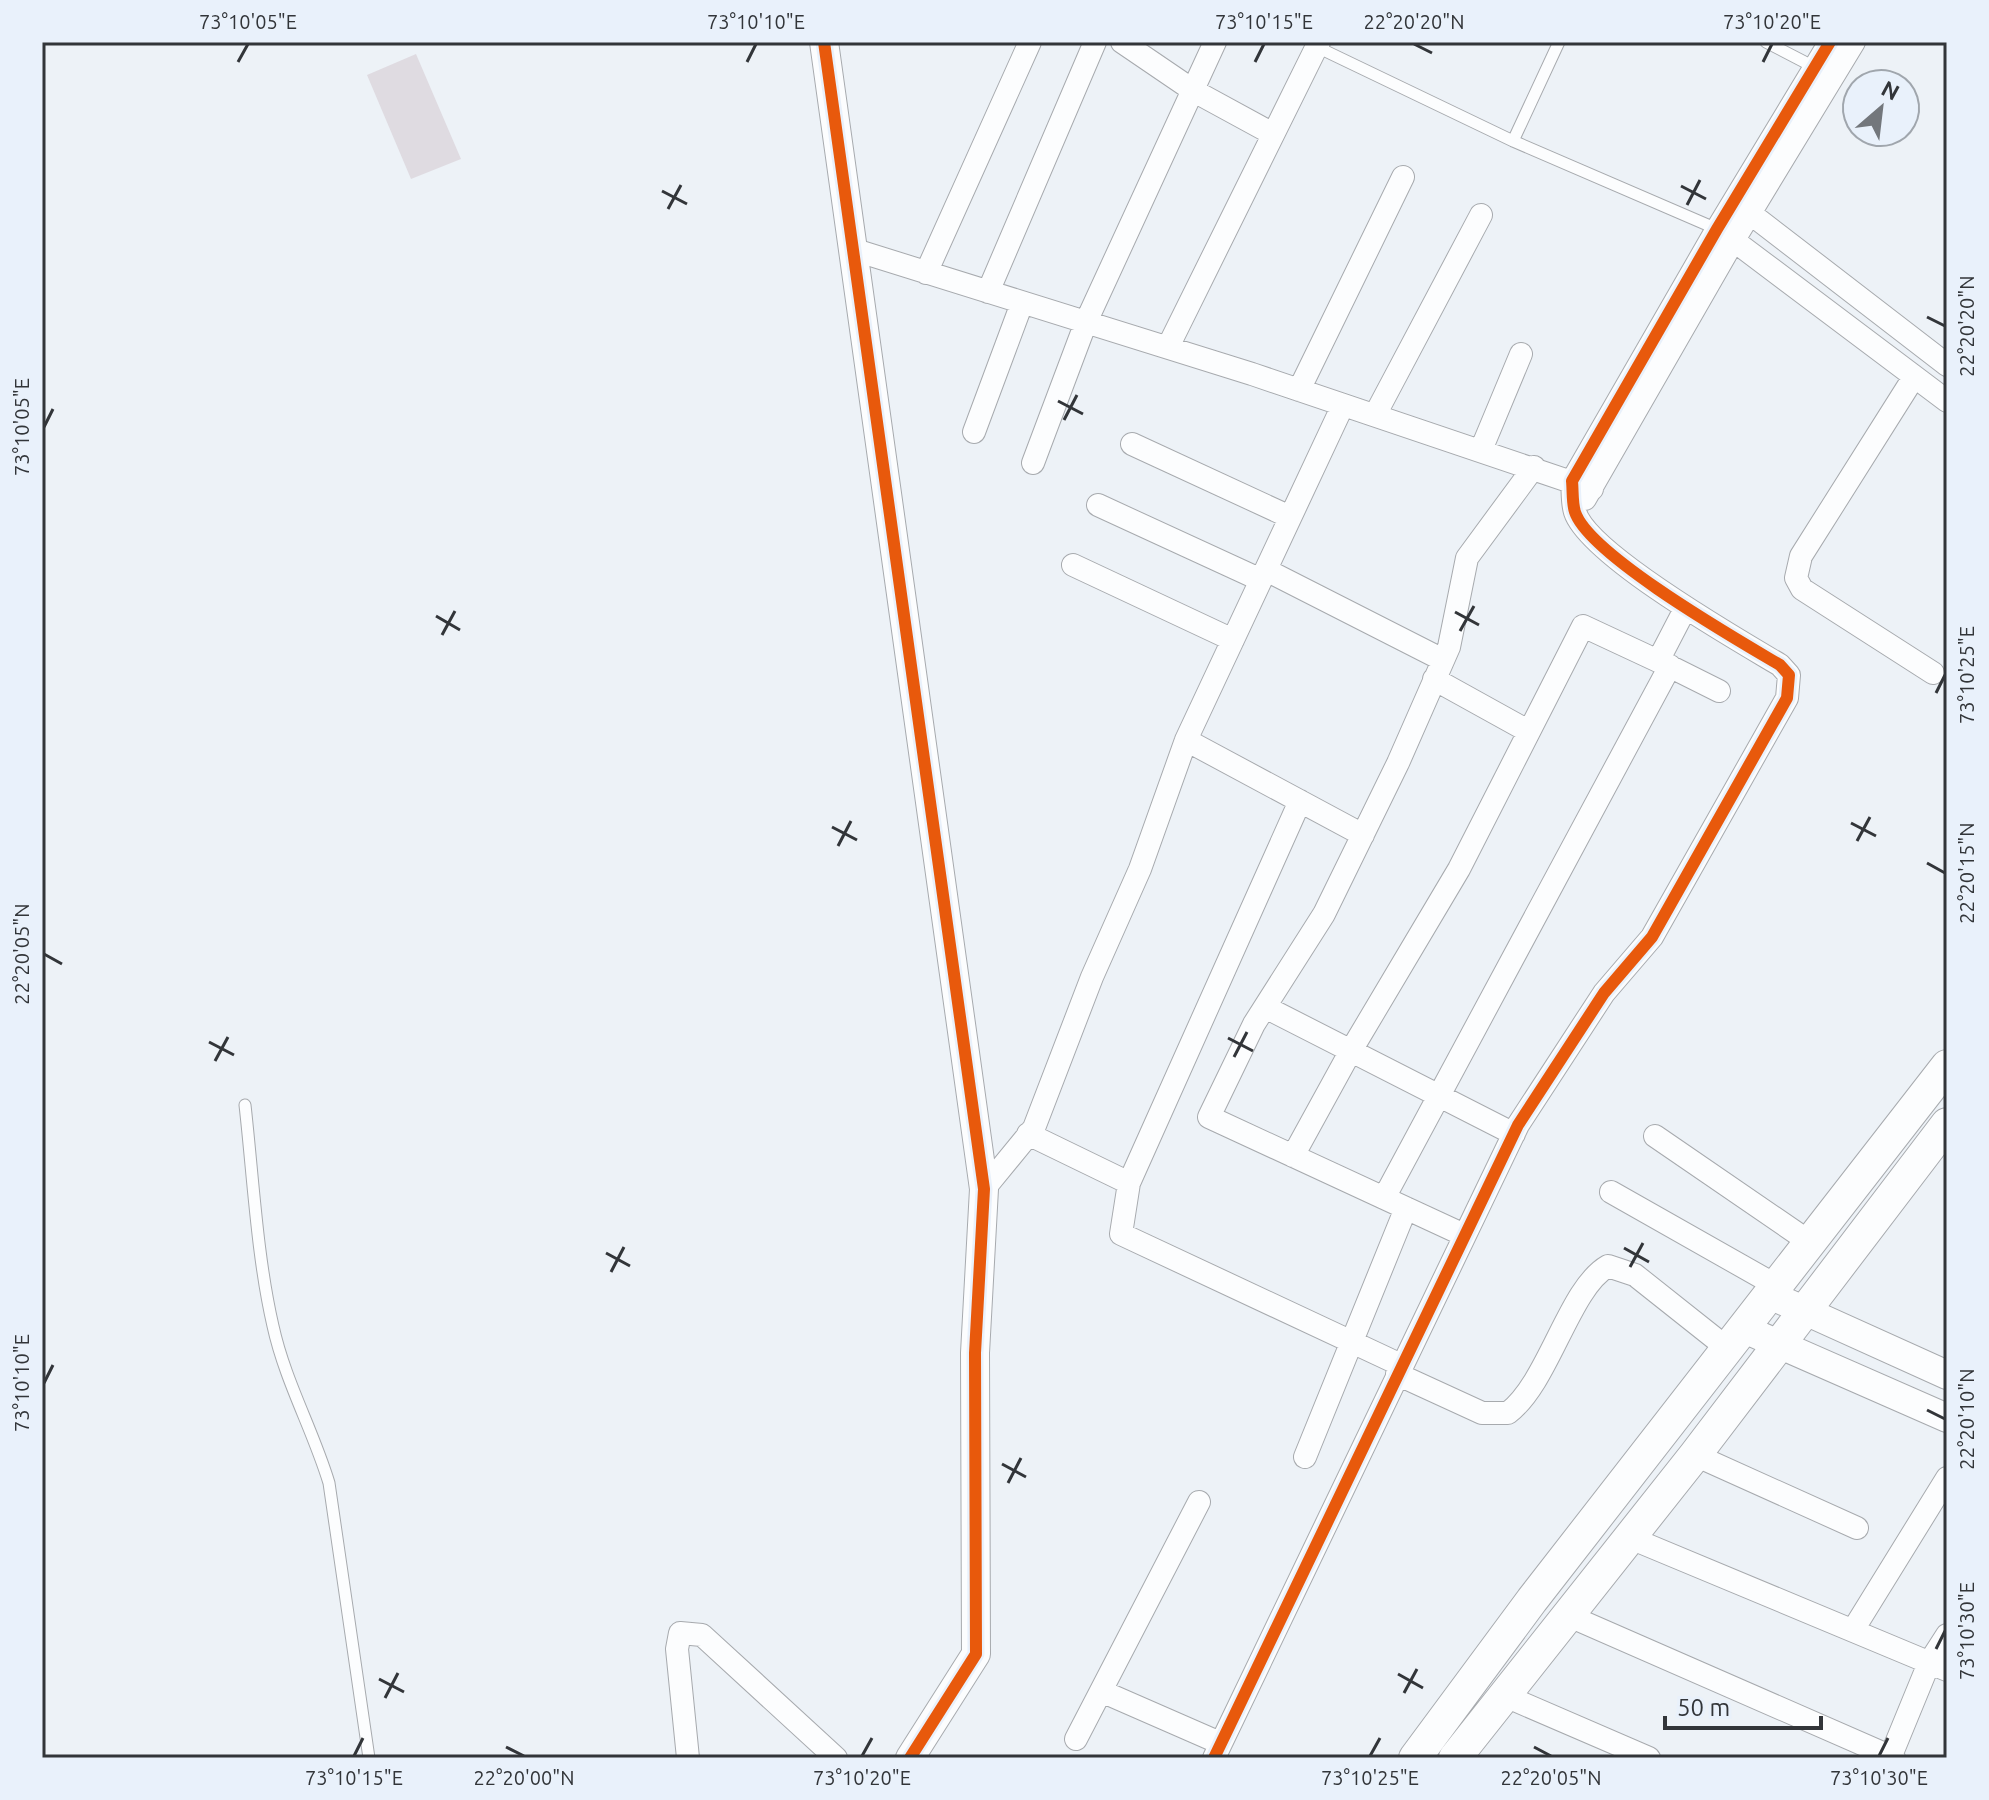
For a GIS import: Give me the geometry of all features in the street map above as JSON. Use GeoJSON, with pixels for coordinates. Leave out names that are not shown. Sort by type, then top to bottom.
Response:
{"type":"FeatureCollection","features":[{"type":"Feature","properties":{"kind":"main road"},"geometry":{"type":"LineString","coordinates":[[1415,1758],[1947,1066]]}},
{"type":"Feature","properties":{"kind":"main road"},"geometry":{"type":"LineString","coordinates":[[1455,1758],[1695,1455],[1947,1124]]}},
{"type":"Feature","properties":{"kind":"street"},"geometry":{"type":"LineString","coordinates":[[824,42],[984,1189],[975,1353],[976,1654],[910,1758]]}},
{"type":"Feature","properties":{"kind":"street"},"geometry":{"type":"LineString","coordinates":[[926,273],[1030,42]]}},
{"type":"Feature","properties":{"kind":"street"},"geometry":{"type":"LineString","coordinates":[[988,292],[1095,42]]}},
{"type":"Feature","properties":{"kind":"street"},"geometry":{"type":"LineString","coordinates":[[1122,42],[1194,91],[1273,134]]}},
{"type":"Feature","properties":{"kind":"street"},"geometry":{"type":"LineString","coordinates":[[1033,463],[1086,322],[1215,42]]}},
{"type":"Feature","properties":{"kind":"street"},"geometry":{"type":"LineString","coordinates":[[1824,72],[1830,42]]}},
{"type":"Feature","properties":{"kind":"street"},"geometry":{"type":"LineString","coordinates":[[1101,1691],[1217,1750],[1514,1134],[1604,993],[1652,937],[1787,698],[1789,675],[1780,665],[1685,609],[1610,552],[1575,513],[1582,485],[1742,206],[1824,72],[1854,42]]}},
{"type":"Feature","properties":{"kind":"street"},"geometry":{"type":"LineString","coordinates":[[1168,347],[1318,44]]}},
{"type":"Feature","properties":{"kind":"street"},"geometry":{"type":"LineString","coordinates":[[1299,390],[1403,177]]}},
{"type":"Feature","properties":{"kind":"street"},"geometry":{"type":"LineString","coordinates":[[1742,206],[1947,365]]}},
{"type":"Feature","properties":{"kind":"street"},"geometry":{"type":"LineString","coordinates":[[1375,415],[1481,215]]}},
{"type":"Feature","properties":{"kind":"street"},"geometry":{"type":"LineString","coordinates":[[1726,234],[1947,401]]}},
{"type":"Feature","properties":{"kind":"street"},"geometry":{"type":"LineString","coordinates":[[855,250],[1168,347],[1582,485]]}},
{"type":"Feature","properties":{"kind":"street"},"geometry":{"type":"LineString","coordinates":[[974,432],[1022,303]]}},
{"type":"Feature","properties":{"kind":"street"},"geometry":{"type":"LineString","coordinates":[[1481,450],[1521,354]]}},
{"type":"Feature","properties":{"kind":"street"},"geometry":{"type":"LineString","coordinates":[[1914,377],[1801,556],[1796,578],[1802,589],[1933,673]]}},
{"type":"Feature","properties":{"kind":"street"},"geometry":{"type":"LineString","coordinates":[[984,1189],[1028,1134],[1140,869],[1186,740],[1343,405]]}},
{"type":"Feature","properties":{"kind":"street"},"geometry":{"type":"LineString","coordinates":[[1132,444],[1290,517]]}},
{"type":"Feature","properties":{"kind":"street"},"geometry":{"type":"LineString","coordinates":[[1464,1235],[1209,1117],[1265,1007],[1324,914],[1363,835],[1439,669],[1467,558],[1534,467]]}},
{"type":"Feature","properties":{"kind":"street"},"geometry":{"type":"LineString","coordinates":[[1098,505],[1264,575],[1439,669],[1528,731]]}},
{"type":"Feature","properties":{"kind":"street"},"geometry":{"type":"LineString","coordinates":[[1073,565],[1233,640]]}},
{"type":"Feature","properties":{"kind":"street"},"geometry":{"type":"LineString","coordinates":[[1384,1198],[1664,664],[1685,609]]}},
{"type":"Feature","properties":{"kind":"street"},"geometry":{"type":"LineString","coordinates":[[1293,1156],[1352,1049],[1459,869],[1583,626],[1719,691]]}},
{"type":"Feature","properties":{"kind":"street"},"geometry":{"type":"LineString","coordinates":[[1186,740],[1363,835]]}},
{"type":"Feature","properties":{"kind":"street"},"geometry":{"type":"LineString","coordinates":[[1300,801],[1129,1183],[1121,1234],[1351,1342],[1482,1413],[1508,1413],[1529,1390],[1591,1281],[1608,1266],[1635,1275],[1735,1338],[1778,1344],[1947,1418]]}},
{"type":"Feature","properties":{"kind":"street"},"geometry":{"type":"LineString","coordinates":[[1265,1007],[1514,1134]]}},
{"type":"Feature","properties":{"kind":"street"},"geometry":{"type":"LineString","coordinates":[[1028,1134],[1129,1183]]}},
{"type":"Feature","properties":{"kind":"street"},"geometry":{"type":"LineString","coordinates":[[1655,1136],[1811,1243]]}},
{"type":"Feature","properties":{"kind":"street"},"geometry":{"type":"LineString","coordinates":[[1611,1192],[1804,1310],[1947,1375]]}},
{"type":"Feature","properties":{"kind":"street"},"geometry":{"type":"LineString","coordinates":[[1305,1457],[1406,1208]]}},
{"type":"Feature","properties":{"kind":"street"},"geometry":{"type":"LineString","coordinates":[[1695,1455],[1857,1528]]}},
{"type":"Feature","properties":{"kind":"street"},"geometry":{"type":"LineString","coordinates":[[1853,1630],[1947,1478]]}},
{"type":"Feature","properties":{"kind":"street"},"geometry":{"type":"LineString","coordinates":[[1076,1739],[1199,1502]]}},
{"type":"Feature","properties":{"kind":"street"},"geometry":{"type":"LineString","coordinates":[[1628,1537],[1938,1667]]}},
{"type":"Feature","properties":{"kind":"street"},"geometry":{"type":"LineString","coordinates":[[1567,1615],[1892,1758],[1938,1667],[1947,1635]]}},
{"type":"Feature","properties":{"kind":"street"},"geometry":{"type":"LineString","coordinates":[[688,1758],[677,1649],[680,1633],[686,1631],[702,1635],[836,1758]]}},
{"type":"Feature","properties":{"kind":"street"},"geometry":{"type":"LineString","coordinates":[[1503,1695],[1649,1758]]}},
{"type":"Feature","properties":{"kind":"lane"},"geometry":{"type":"LineString","coordinates":[[1513,141],[1559,42]]}},
{"type":"Feature","properties":{"kind":"lane"},"geometry":{"type":"LineString","coordinates":[[1766,42],[1824,72]]}},
{"type":"Feature","properties":{"kind":"lane"},"geometry":{"type":"LineString","coordinates":[[1318,44],[1513,141],[1726,234]]}},
{"type":"Feature","properties":{"kind":"lane"},"geometry":{"type":"LineString","coordinates":[[245,1105],[272,1324],[287,1376],[320,1452],[329,1483],[369,1758]]}},
{"type":"Feature","properties":{"kind":"building"},"geometry":{"type":"Polygon","coordinates":[[[416,54],[461,159],[411,179],[367,75],[416,54]]]}},
{"type":"Feature","properties":{"kind":"cycle path"},"geometry":{"type":"LineString","coordinates":[[824,42],[984,1189],[975,1353],[976,1654],[910,1758]]}},
{"type":"Feature","properties":{"kind":"cycle path"},"geometry":{"type":"LineString","coordinates":[[1214,1758],[1518,1125],[1604,993],[1652,937],[1787,698],[1789,675],[1780,665],[1635,573],[1586,530],[1575,512],[1572,481],[1717,229],[1830,42]]}}]}
